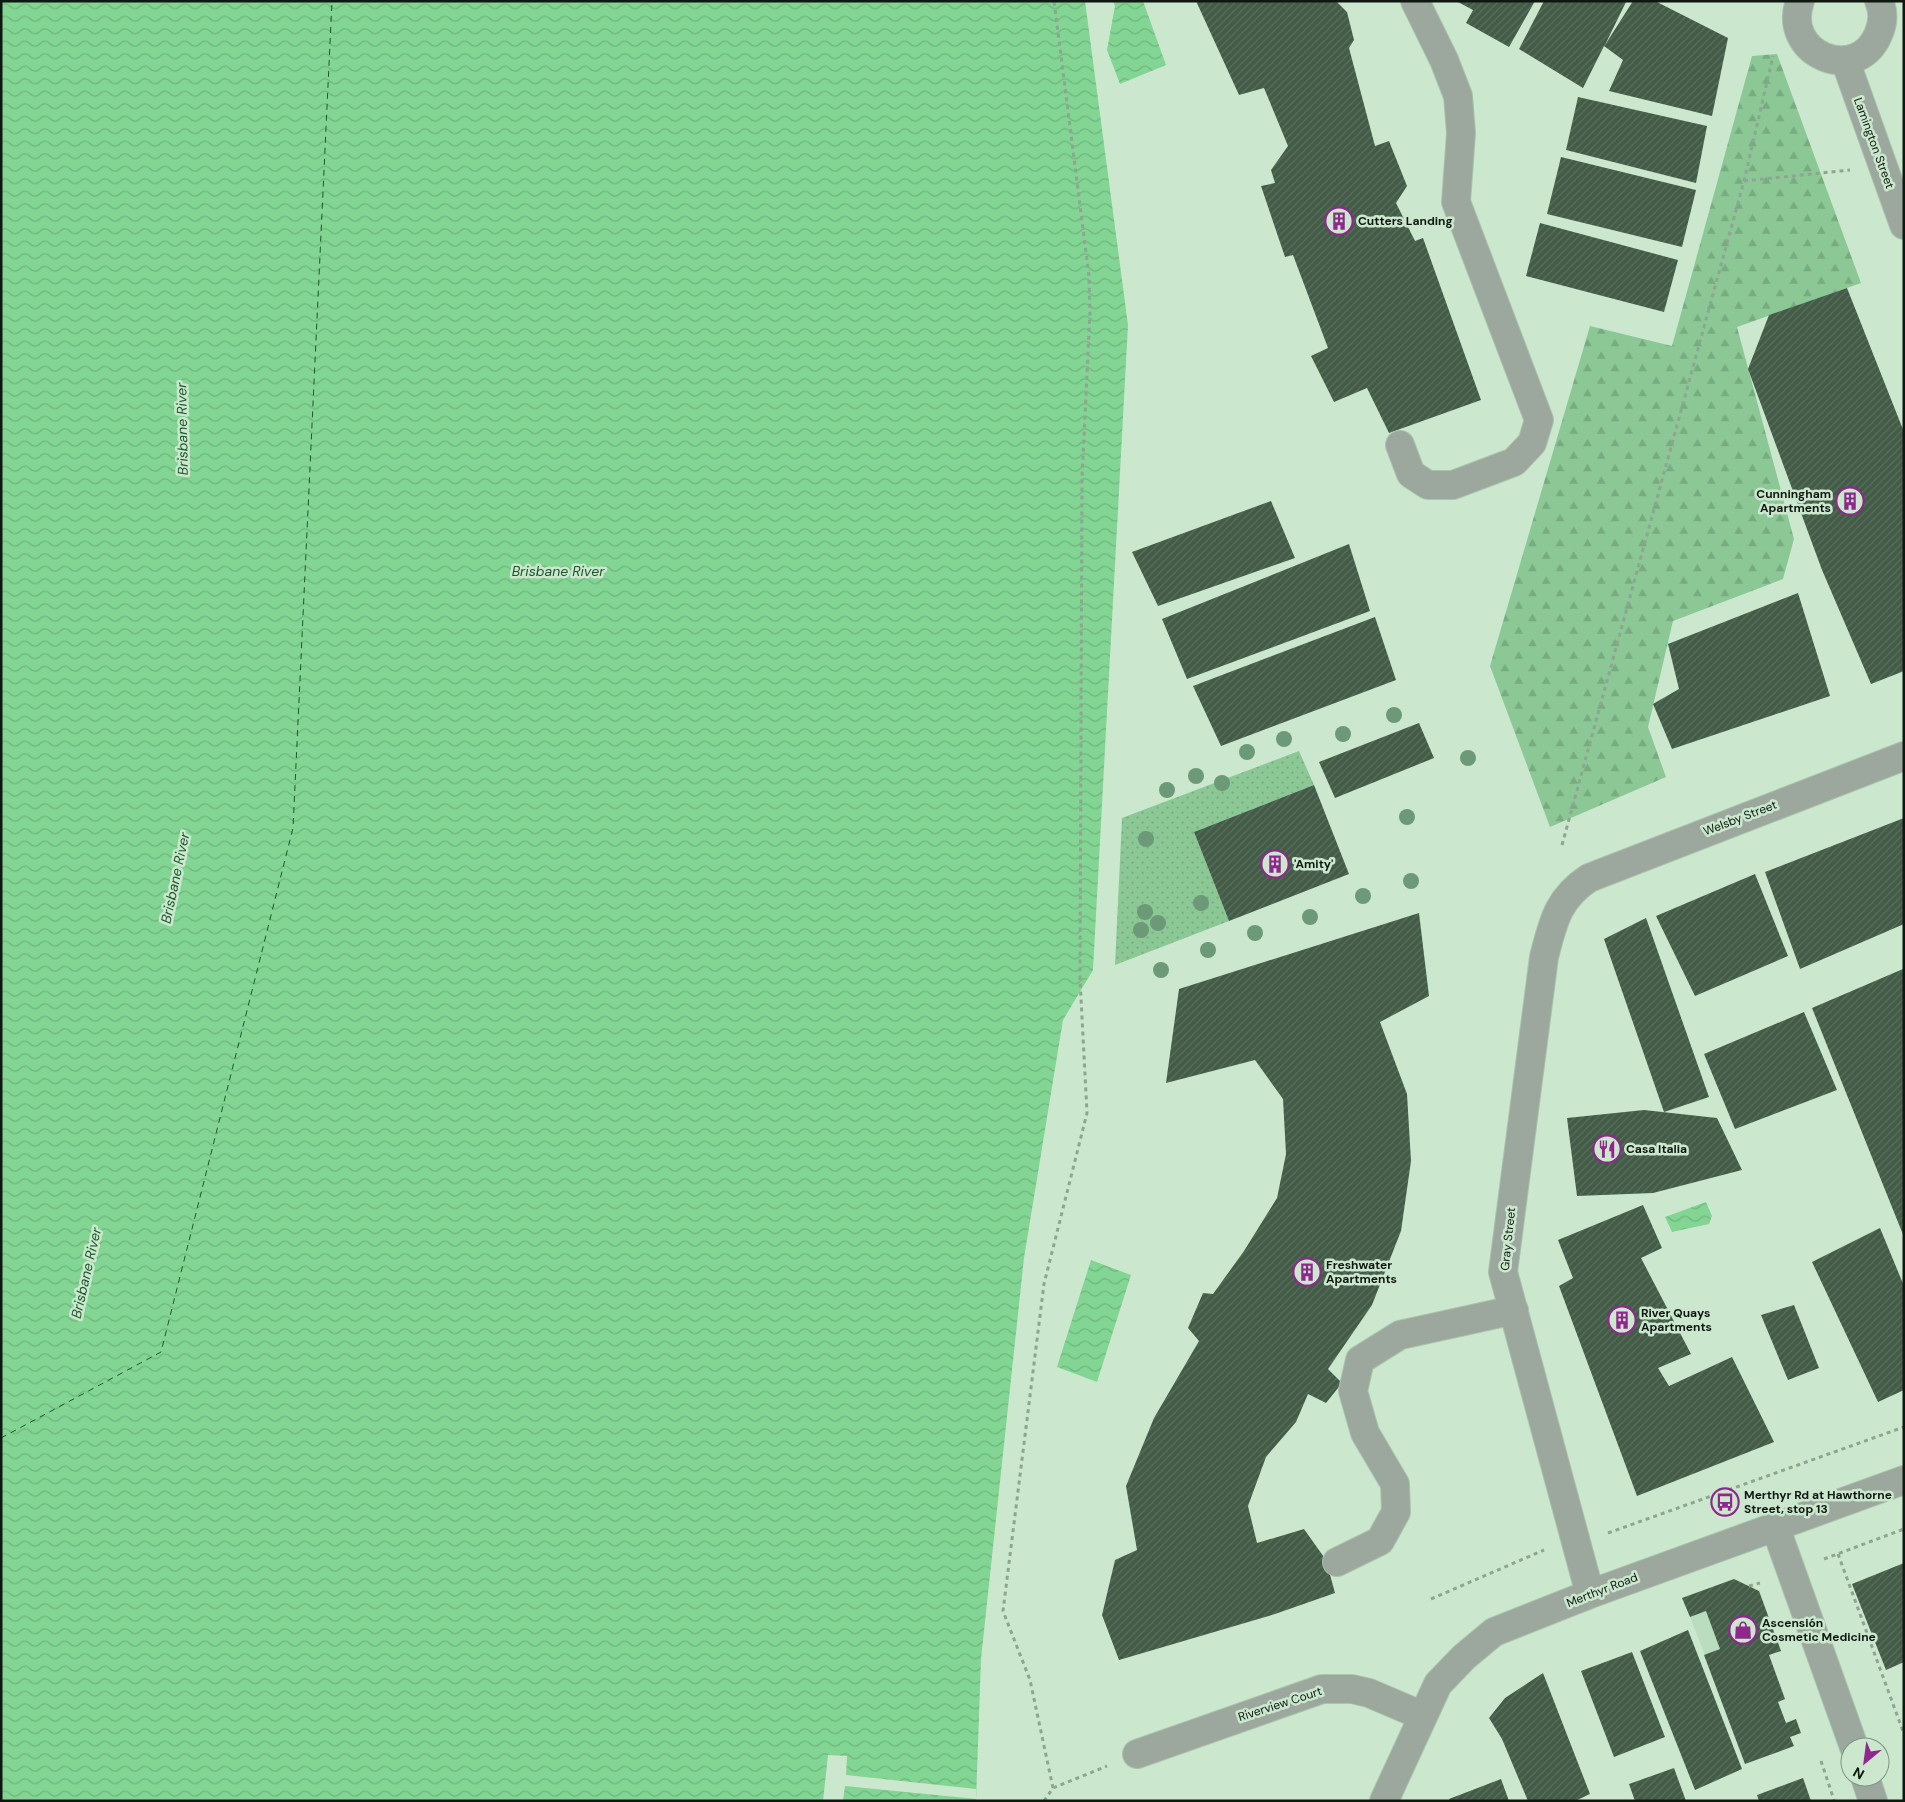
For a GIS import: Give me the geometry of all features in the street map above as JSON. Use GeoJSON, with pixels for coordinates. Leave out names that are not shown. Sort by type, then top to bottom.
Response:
{"type":"FeatureCollection","features":[{"type":"Feature","properties":{"kind":"street"},"geometry":{"type":"LineString","coordinates":[[1400,445],[1411,474],[1428,485],[1452,485],[1514,462],[1532,443],[1540,420],[1456,202],[1460,133],[1458,96],[1444,60],[1415,1]]}},
{"type":"Feature","properties":{"kind":"street"},"geometry":{"type":"LineString","coordinates":[[1792,4],[1801,35],[1808,46],[1818,55],[1844,60],[1868,50],[1876,41],[1881,29],[1883,2]]}},
{"type":"Feature","properties":{"kind":"street","name":"Lamington Street"},"geometry":{"type":"LineString","coordinates":[[1844,60],[1904,225]]}},
{"type":"Feature","properties":{"kind":"street","name":"Welsby Street"},"geometry":{"type":"LineString","coordinates":[[1578,885],[1589,878],[1633,859],[1904,756]]}},
{"type":"Feature","properties":{"kind":"street","name":"Gray Street"},"geometry":{"type":"LineString","coordinates":[[1578,885],[1555,913],[1544,957],[1503,1272],[1590,1594]]}},
{"type":"Feature","properties":{"kind":"street"},"geometry":{"type":"LineString","coordinates":[[1337,1562],[1380,1541],[1396,1512],[1395,1484],[1365,1433],[1352,1391],[1360,1360],[1400,1335],[1514,1310]]}},
{"type":"Feature","properties":{"kind":"street","name":"Merthyr Road"},"geometry":{"type":"LineString","coordinates":[[1384,1801],[1438,1684],[1464,1657],[1494,1632],[1590,1594],[1904,1480]]}},
{"type":"Feature","properties":{"kind":"street"},"geometry":{"type":"LineString","coordinates":[[1775,1526],[1850,1737]]}},
{"type":"Feature","properties":{"kind":"street","name":"Riverview Court"},"geometry":{"type":"LineString","coordinates":[[1137,1754],[1322,1689],[1352,1689],[1369,1693],[1423,1716]]}},
{"type":"Feature","properties":{"kind":"street"},"geometry":{"type":"LineString","coordinates":[[1868,1787],[1873,1801]]}},
{"type":"Feature","properties":{"kind":"path"},"geometry":{"type":"LineString","coordinates":[[1053,1788],[1030,1680],[1003,1611],[1044,1284],[1087,1113],[1080,979],[1082,478],[1090,312],[1089,276],[1054,1]]}},
{"type":"Feature","properties":{"kind":"path"},"geometry":{"type":"LineString","coordinates":[[1562,845],[1744,181],[1774,51]]}},
{"type":"Feature","properties":{"kind":"path"},"geometry":{"type":"LineString","coordinates":[[1744,181],[1881,166]]}},
{"type":"Feature","properties":{"kind":"path"},"geometry":{"type":"LineString","coordinates":[[1431,1600],[1541,1551],[1627,1527],[1904,1427]]}},
{"type":"Feature","properties":{"kind":"path"},"geometry":{"type":"LineString","coordinates":[[1824,1559],[1904,1529]]}},
{"type":"Feature","properties":{"kind":"path"},"geometry":{"type":"LineString","coordinates":[[1838,1554],[1904,1734]]}},
{"type":"Feature","properties":{"kind":"path"},"geometry":{"type":"LineString","coordinates":[[1044,1801],[1053,1788],[1137,1754]]}},
{"type":"Feature","properties":{"kind":"shaded area","name":"Ascensión Cosmetic Medicine"},"geometry":{"type":"Polygon","coordinates":[[[1759,1591],[1781,1651],[1713,1676],[1690,1617],[1759,1591]]]}},
{"type":"Feature","properties":{"kind":"green space"},"geometry":{"type":"Polygon","coordinates":[[[1777,54],[1861,283],[1737,327],[1794,539],[1783,579],[1673,621],[1648,727],[1666,777],[1550,827],[1490,666],[1590,326],[1672,346],[1752,56],[1777,54]]]}},
{"type":"Feature","properties":{"kind":"green space"},"geometry":{"type":"Polygon","coordinates":[[[1299,751],[1314,785],[1194,832],[1229,921],[1115,965],[1122,818],[1299,751]]]}},
{"type":"Feature","properties":{"kind":"water","name":"Brisbane River"},"geometry":{"type":"Polygon","coordinates":[[[1,1],[1085,1],[1128,325],[1093,970],[1063,1020],[1024,1258],[981,1659],[976,1801],[1,1801],[1,1]]]}},
{"type":"Feature","properties":{"kind":"water"},"geometry":{"type":"Polygon","coordinates":[[[1113,1],[1143,1],[1166,65],[1120,84],[1107,50],[1115,6],[1113,1]]]}},
{"type":"Feature","properties":{"kind":"water"},"geometry":{"type":"Polygon","coordinates":[[[1706,1202],[1712,1216],[1709,1224],[1672,1232],[1665,1217],[1706,1202]]]}},
{"type":"Feature","properties":{"kind":"water"},"geometry":{"type":"Polygon","coordinates":[[[1091,1260],[1131,1275],[1097,1382],[1057,1367],[1091,1260]]]}},
{"type":"Feature","properties":{"kind":"pier"},"geometry":{"type":"Polygon","coordinates":[[[828,1755],[847,1756],[846,1775],[976,1789],[976,1799],[845,1786],[843,1801],[823,1801],[828,1755]]]}},
{"type":"Feature","properties":{"kind":"building","name":"Cutters Landing"},"geometry":{"type":"Polygon","coordinates":[[[1196,1],[1336,1],[1347,12],[1354,40],[1349,48],[1375,146],[1389,141],[1407,186],[1396,203],[1415,241],[1423,238],[1481,400],[1389,433],[1367,388],[1334,402],[1311,356],[1328,348],[1293,255],[1285,257],[1261,186],[1275,183],[1271,170],[1288,146],[1264,88],[1239,95],[1196,1]]]}},
{"type":"Feature","properties":{"kind":"building"},"geometry":{"type":"Polygon","coordinates":[[[1456,1],[1535,1],[1509,47],[1466,23],[1473,10],[1456,1]]]}},
{"type":"Feature","properties":{"kind":"building"},"geometry":{"type":"Polygon","coordinates":[[[1544,1],[1626,2],[1605,45],[1633,1],[1655,1],[1728,38],[1712,116],[1609,91],[1623,60],[1604,46],[1583,88],[1519,49],[1544,1]]]}},
{"type":"Feature","properties":{"kind":"building"},"geometry":{"type":"Polygon","coordinates":[[[1578,97],[1707,126],[1696,183],[1566,150],[1578,97]]]}},
{"type":"Feature","properties":{"kind":"building"},"geometry":{"type":"Polygon","coordinates":[[[1561,157],[1696,190],[1682,247],[1547,214],[1561,157]]]}},
{"type":"Feature","properties":{"kind":"building"},"geometry":{"type":"Polygon","coordinates":[[[1540,223],[1678,260],[1664,312],[1526,276],[1540,223]]]}},
{"type":"Feature","properties":{"kind":"building","name":"Cunningham Apartments"},"geometry":{"type":"Polygon","coordinates":[[[1847,288],[1904,432],[1904,671],[1871,684],[1822,570],[1748,369],[1769,315],[1847,288]]]}},
{"type":"Feature","properties":{"kind":"building"},"geometry":{"type":"Polygon","coordinates":[[[1271,501],[1295,558],[1158,606],[1132,552],[1271,501]]]}},
{"type":"Feature","properties":{"kind":"building"},"geometry":{"type":"Polygon","coordinates":[[[1349,544],[1370,611],[1187,679],[1162,619],[1349,544]]]}},
{"type":"Feature","properties":{"kind":"building"},"geometry":{"type":"Polygon","coordinates":[[[1798,593],[1830,696],[1672,749],[1653,704],[1679,689],[1668,644],[1798,593]]]}},
{"type":"Feature","properties":{"kind":"building"},"geometry":{"type":"Polygon","coordinates":[[[1375,617],[1396,680],[1221,746],[1193,686],[1375,617]]]}},
{"type":"Feature","properties":{"kind":"building"},"geometry":{"type":"Polygon","coordinates":[[[1419,723],[1434,758],[1335,798],[1319,762],[1419,723]]]}},
{"type":"Feature","properties":{"kind":"building","name":"'Amity'"},"geometry":{"type":"Polygon","coordinates":[[[1314,785],[1349,874],[1229,921],[1194,832],[1314,785]]]}},
{"type":"Feature","properties":{"kind":"building"},"geometry":{"type":"Polygon","coordinates":[[[1904,818],[1904,924],[1800,969],[1765,872],[1904,818]]]}},
{"type":"Feature","properties":{"kind":"building"},"geometry":{"type":"Polygon","coordinates":[[[1755,874],[1788,956],[1695,996],[1656,916],[1755,874]]]}},
{"type":"Feature","properties":{"kind":"building","name":"Freshwater Apartments"},"geometry":{"type":"Polygon","coordinates":[[[1419,913],[1429,996],[1380,1022],[1407,1094],[1411,1161],[1401,1231],[1372,1305],[1328,1369],[1342,1383],[1326,1403],[1308,1394],[1296,1422],[1266,1457],[1248,1506],[1257,1543],[1304,1529],[1326,1560],[1335,1593],[1275,1614],[1119,1660],[1102,1615],[1115,1560],[1137,1550],[1126,1486],[1154,1418],[1199,1341],[1188,1328],[1203,1293],[1213,1294],[1244,1251],[1277,1198],[1286,1154],[1283,1099],[1255,1060],[1166,1083],[1179,989],[1419,913]]]}},
{"type":"Feature","properties":{"kind":"building"},"geometry":{"type":"Polygon","coordinates":[[[1646,918],[1709,1097],[1664,1112],[1604,939],[1646,918]]]}},
{"type":"Feature","properties":{"kind":"building"},"geometry":{"type":"Polygon","coordinates":[[[1903,969],[1904,972],[1904,1237],[1812,1008],[1903,969]]]}},
{"type":"Feature","properties":{"kind":"building"},"geometry":{"type":"Polygon","coordinates":[[[1804,1012],[1837,1090],[1735,1129],[1704,1054],[1804,1012]]]}},
{"type":"Feature","properties":{"kind":"building"},"geometry":{"type":"Polygon","coordinates":[[[1644,1110],[1717,1118],[1742,1170],[1653,1193],[1577,1196],[1567,1118],[1644,1110]]]}},
{"type":"Feature","properties":{"kind":"building","name":"River Quays Apartments"},"geometry":{"type":"Polygon","coordinates":[[[1643,1205],[1662,1248],[1641,1258],[1691,1354],[1658,1368],[1669,1386],[1732,1357],[1774,1442],[1637,1496],[1559,1286],[1573,1278],[1558,1240],[1643,1205]]]}},
{"type":"Feature","properties":{"kind":"building"},"geometry":{"type":"Polygon","coordinates":[[[1880,1228],[1904,1286],[1904,1390],[1878,1402],[1812,1262],[1880,1228]]]}},
{"type":"Feature","properties":{"kind":"building"},"geometry":{"type":"Polygon","coordinates":[[[1794,1305],[1819,1368],[1788,1380],[1761,1315],[1794,1305]]]}},
{"type":"Feature","properties":{"kind":"building"},"geometry":{"type":"Polygon","coordinates":[[[1904,1563],[1904,1662],[1886,1670],[1852,1584],[1904,1563]]]}},
{"type":"Feature","properties":{"kind":"building"},"geometry":{"type":"Polygon","coordinates":[[[1734,1579],[1759,1591],[1781,1651],[1769,1655],[1785,1699],[1778,1702],[1786,1723],[1796,1719],[1801,1733],[1790,1737],[1794,1746],[1745,1764],[1704,1655],[1720,1649],[1706,1611],[1690,1617],[1682,1598],[1734,1579]]]}},
{"type":"Feature","properties":{"kind":"building"},"geometry":{"type":"Polygon","coordinates":[[[1688,1630],[1742,1769],[1695,1790],[1640,1651],[1688,1630]]]}},
{"type":"Feature","properties":{"kind":"building"},"geometry":{"type":"Polygon","coordinates":[[[1632,1652],[1665,1737],[1614,1757],[1581,1671],[1632,1652]]]}},
{"type":"Feature","properties":{"kind":"building"},"geometry":{"type":"Polygon","coordinates":[[[1543,1673],[1590,1794],[1575,1801],[1528,1801],[1502,1739],[1489,1718],[1505,1698],[1543,1673]]]}},
{"type":"Feature","properties":{"kind":"building"},"geometry":{"type":"Polygon","coordinates":[[[1674,1768],[1686,1801],[1635,1801],[1629,1784],[1674,1768]]]}},
{"type":"Feature","properties":{"kind":"building"},"geometry":{"type":"Polygon","coordinates":[[[1803,1778],[1811,1801],[1759,1801],[1757,1795],[1803,1778]]]}},
{"type":"Feature","properties":{"kind":"building"},"geometry":{"type":"Polygon","coordinates":[[[1501,1779],[1509,1801],[1450,1801],[1449,1799],[1501,1779]]]}},
{"type":"Feature","properties":{"kind":"ferry route"},"geometry":{"type":"LineString","coordinates":[[1,1438],[161,1352],[293,828],[332,1]]}},
{"type":"Feature","properties":{"kind":"place","name":"Cutters Landing"},"geometry":{"type":"Point","coordinates":[1339,221]}},
{"type":"Feature","properties":{"kind":"place","name":"Cunningham Apartments"},"geometry":{"type":"Point","coordinates":[1850,501]}},
{"type":"Feature","properties":{"kind":"place","name":"'Amity'"},"geometry":{"type":"Point","coordinates":[1275,864]}},
{"type":"Feature","properties":{"kind":"place","name":"Casa Italia"},"geometry":{"type":"Point","coordinates":[1607,1149]}},
{"type":"Feature","properties":{"kind":"place","name":"Freshwater Apartments"},"geometry":{"type":"Point","coordinates":[1307,1272]}},
{"type":"Feature","properties":{"kind":"place","name":"River Quays Apartments"},"geometry":{"type":"Point","coordinates":[1622,1320]}},
{"type":"Feature","properties":{"kind":"place","name":"Merthyr Rd at Hawthorne Street, stop 13"},"geometry":{"type":"Point","coordinates":[1725,1502]}},
{"type":"Feature","properties":{"kind":"place","name":"Ascensión Cosmetic Medicine"},"geometry":{"type":"Point","coordinates":[1743,1630]}}]}
